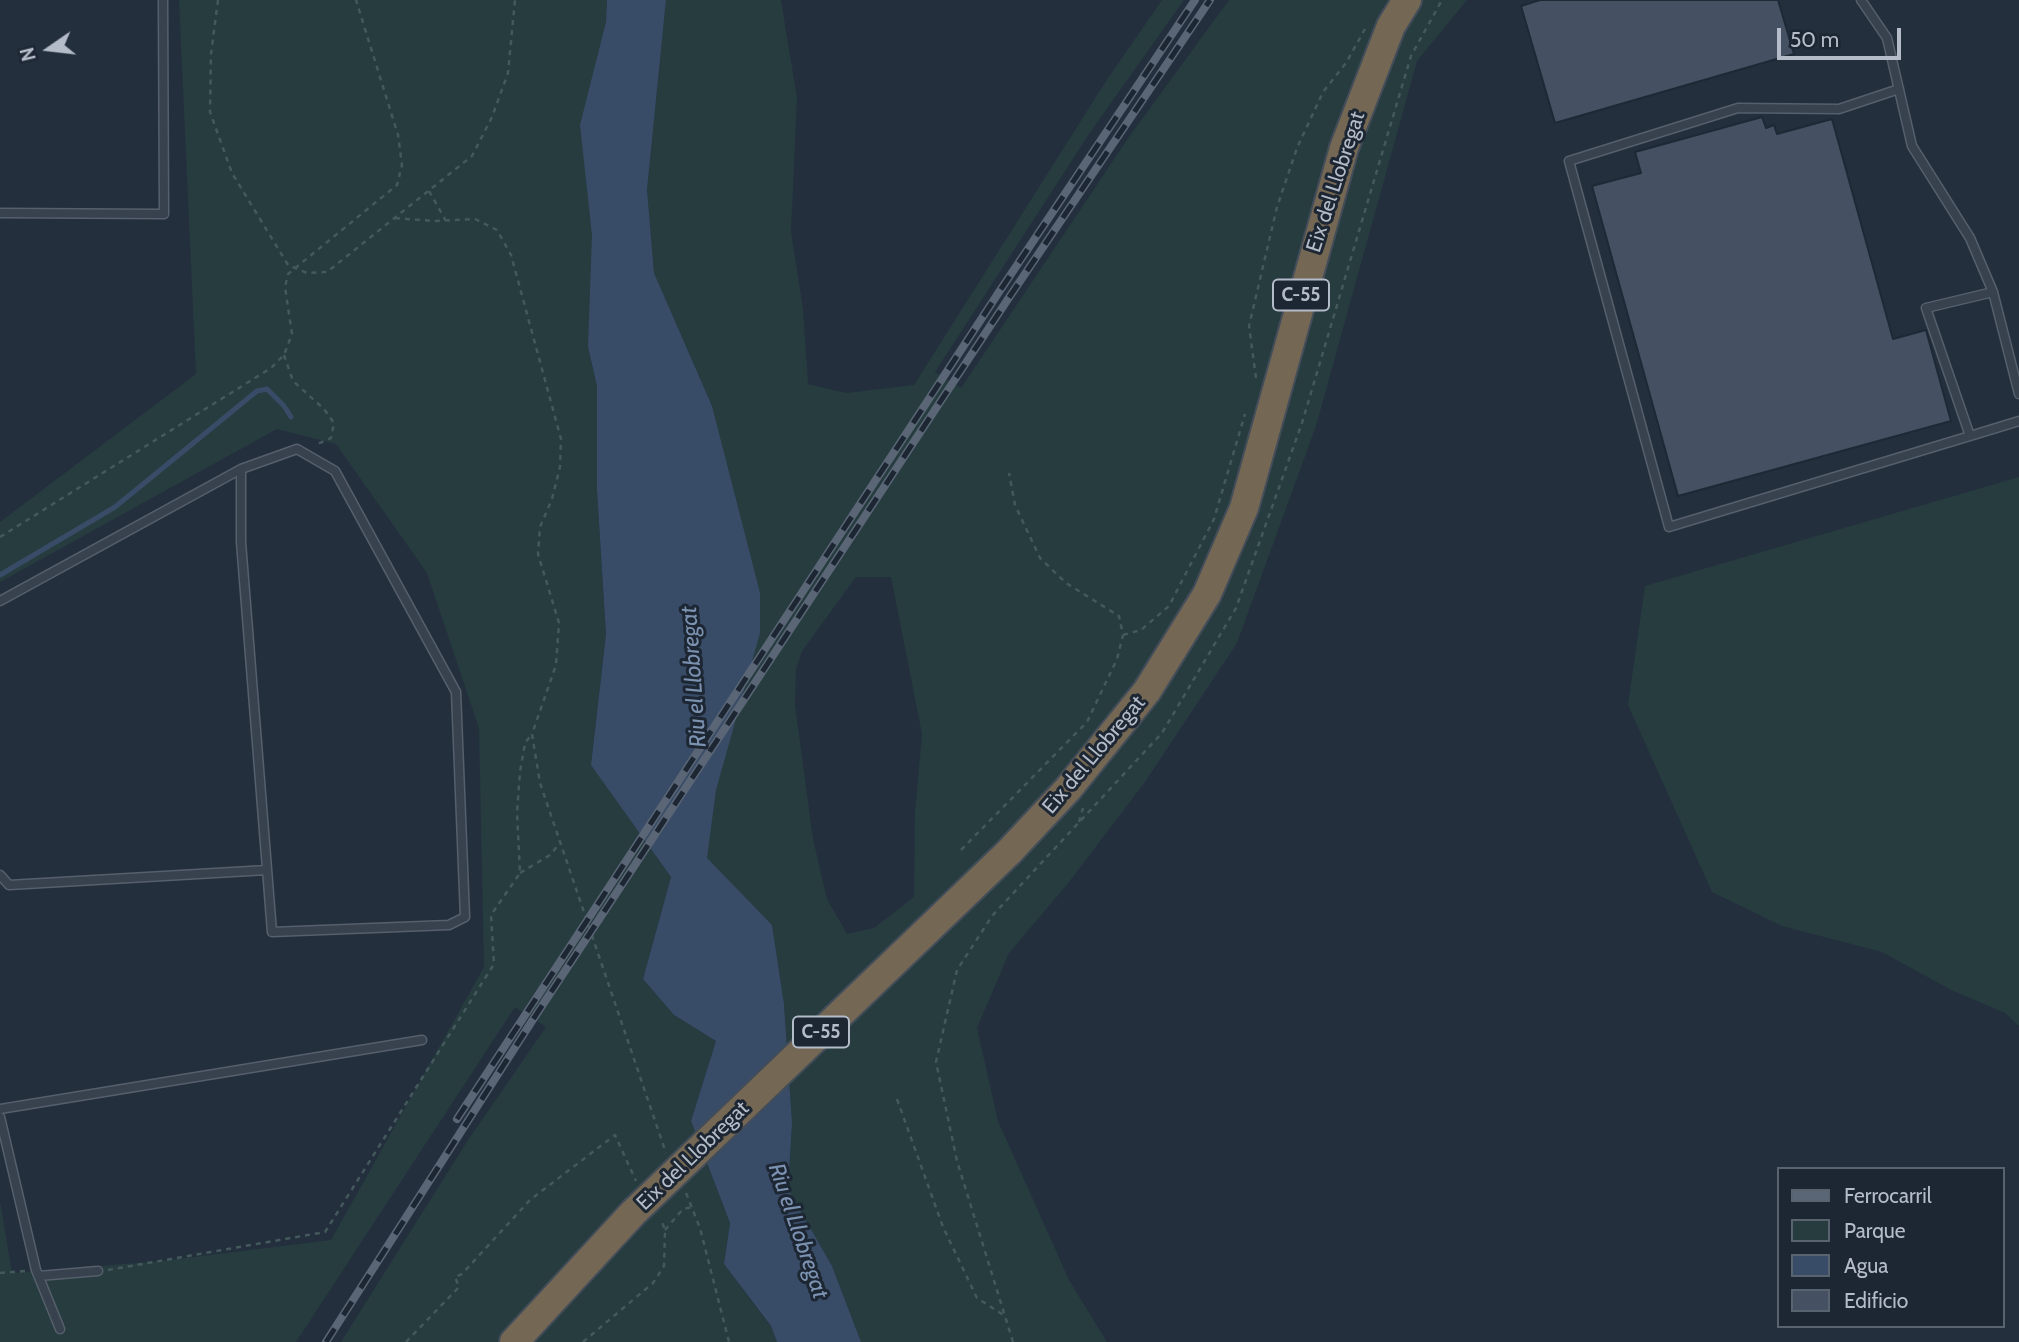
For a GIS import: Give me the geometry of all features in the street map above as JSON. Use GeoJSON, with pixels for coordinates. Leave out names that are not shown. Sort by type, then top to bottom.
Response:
{"type":"FeatureCollection","features":[{"type":"Feature","properties":{"kind":"highway","name":"Eix del Llobregat"},"geometry":{"type":"LineString","coordinates":[[513,1342],[647,1215],[1009,852],[1068,789],[1147,691],[1207,594],[1244,508],[1344,148],[1391,26],[1407,0]]}},
{"type":"Feature","properties":{"kind":"lane"},"geometry":{"type":"LineString","coordinates":[[0,213],[164,214],[163,0]]}},
{"type":"Feature","properties":{"kind":"lane"},"geometry":{"type":"LineString","coordinates":[[1861,0],[1886,38],[1912,146],[1970,238],[1993,292],[2019,394]]}},
{"type":"Feature","properties":{"kind":"lane"},"geometry":{"type":"LineString","coordinates":[[1899,89],[1839,109],[1738,108],[1569,161],[1669,527],[2019,421]]}},
{"type":"Feature","properties":{"kind":"lane"},"geometry":{"type":"LineString","coordinates":[[1970,436],[1926,308],[1993,292]]}},
{"type":"Feature","properties":{"kind":"lane"},"geometry":{"type":"LineString","coordinates":[[0,601],[241,469],[297,449],[335,471],[456,692],[465,917],[449,925],[272,932],[241,541],[241,469]]}},
{"type":"Feature","properties":{"kind":"lane"},"geometry":{"type":"LineString","coordinates":[[0,875],[9,885],[267,870]]}},
{"type":"Feature","properties":{"kind":"lane"},"geometry":{"type":"LineString","coordinates":[[0,1109],[422,1040]]}},
{"type":"Feature","properties":{"kind":"lane"},"geometry":{"type":"LineString","coordinates":[[0,1117],[38,1273],[60,1329]]}},
{"type":"Feature","properties":{"kind":"lane"},"geometry":{"type":"LineString","coordinates":[[38,1273],[98,1271]]}},
{"type":"Feature","properties":{"kind":"path"},"geometry":{"type":"LineString","coordinates":[[218,0],[211,54],[210,112],[232,173],[288,265],[307,273],[327,272],[472,156],[492,117],[508,73],[515,0]]}},
{"type":"Feature","properties":{"kind":"path"},"geometry":{"type":"LineString","coordinates":[[0,537],[271,368],[284,355],[292,334],[285,288],[288,274],[397,185],[402,165],[398,135],[356,0]]}},
{"type":"Feature","properties":{"kind":"path"},"geometry":{"type":"LineString","coordinates":[[1253,390],[1256,377],[1249,326],[1277,207],[1297,148],[1323,92],[1346,64],[1365,29]]}},
{"type":"Feature","properties":{"kind":"path"},"geometry":{"type":"LineString","coordinates":[[429,191],[446,221]]}},
{"type":"Feature","properties":{"kind":"path"},"geometry":{"type":"LineString","coordinates":[[395,218],[446,221],[475,219],[497,230],[511,255],[561,439],[560,467],[552,499],[540,527],[538,554],[559,622],[556,665],[532,734],[525,743],[517,812],[520,873]]}},
{"type":"Feature","properties":{"kind":"path"},"geometry":{"type":"LineString","coordinates":[[284,355],[293,382],[324,409],[334,423],[331,438],[297,449]]}},
{"type":"Feature","properties":{"kind":"path"},"geometry":{"type":"LineString","coordinates":[[1124,635],[1141,630],[1169,606],[1214,519],[1249,403]]}},
{"type":"Feature","properties":{"kind":"path"},"geometry":{"type":"LineString","coordinates":[[961,850],[1087,722],[1117,659],[1124,635],[1119,616],[1066,583],[1040,558],[1015,505],[1009,473]]}},
{"type":"Feature","properties":{"kind":"path"},"geometry":{"type":"LineString","coordinates":[[532,734],[540,783],[581,895],[652,1118],[669,1158]]}},
{"type":"Feature","properties":{"kind":"path"},"geometry":{"type":"LineString","coordinates":[[98,1271],[240,1249],[326,1232],[494,964],[491,915],[520,873],[550,855],[560,843]]}},
{"type":"Feature","properties":{"kind":"path"},"geometry":{"type":"LineString","coordinates":[[897,1099],[943,1227],[977,1298],[1005,1317]]}},
{"type":"Feature","properties":{"kind":"path"},"geometry":{"type":"LineString","coordinates":[[406,1342],[459,1287],[455,1276],[462,1274],[530,1200],[615,1135],[639,1185]]}},
{"type":"Feature","properties":{"kind":"path"},"geometry":{"type":"LineString","coordinates":[[681,1182],[693,1207],[729,1342]]}},
{"type":"Feature","properties":{"kind":"path"},"geometry":{"type":"LineString","coordinates":[[583,1342],[653,1283],[664,1266],[665,1230],[683,1209],[693,1207]]}},
{"type":"Feature","properties":{"kind":"path"},"geometry":{"type":"LineString","coordinates":[[647,1215],[665,1230]]}},
{"type":"Feature","properties":{"kind":"path"},"geometry":{"type":"LineString","coordinates":[[0,1273],[38,1273]]}},
{"type":"Feature","properties":{"kind":"green space"},"geometry":{"type":"Polygon","coordinates":[[[179,0],[607,0],[588,347],[597,386],[597,490],[606,634],[591,764],[671,877],[643,979],[674,1015],[716,1041],[691,1121],[730,1223],[724,1264],[771,1327],[777,1342],[341,1342],[466,1143],[546,1027],[515,1007],[296,1342],[0,1342],[0,1201],[12,1273],[161,1261],[331,1240],[484,967],[479,728],[427,573],[336,444],[277,429],[0,582],[0,522],[196,374],[179,0]]]}},
{"type":"Feature","properties":{"kind":"green space"},"geometry":{"type":"Polygon","coordinates":[[[666,0],[781,0],[797,98],[791,232],[803,309],[808,384],[846,393],[914,385],[1106,81],[1162,0],[1184,0],[1089,134],[935,372],[961,388],[1131,134],[1229,0],[1467,0],[1417,61],[1316,426],[1237,643],[1145,782],[1066,886],[1009,953],[977,1028],[998,1121],[1069,1280],[1107,1342],[861,1342],[832,1266],[788,1189],[792,1123],[784,1004],[772,925],[706,858],[716,790],[712,406],[654,273],[647,190],[666,0]],[[856,577],[802,651],[796,669],[795,705],[813,839],[827,899],[847,934],[874,928],[914,897],[915,812],[922,734],[891,577],[856,577]]]}},
{"type":"Feature","properties":{"kind":"green space"},"geometry":{"type":"Polygon","coordinates":[[[2019,477],[2019,1026],[2005,1013],[1951,990],[1882,952],[1782,926],[1712,892],[1628,705],[1645,586],[2019,477]]]}},
{"type":"Feature","properties":{"kind":"water","name":"Riu el Llobregat"},"geometry":{"type":"Polygon","coordinates":[[[607,0],[666,0],[647,190],[654,273],[712,406],[760,593],[760,633],[716,790],[707,858],[772,925],[784,1004],[792,1123],[788,1189],[832,1266],[861,1342],[777,1342],[771,1326],[724,1264],[730,1223],[691,1121],[716,1041],[674,1015],[643,979],[671,877],[591,765],[606,634],[597,490],[597,386],[588,347],[592,235],[580,125],[606,22],[607,0]]]}},
{"type":"Feature","properties":{"kind":"building"},"geometry":{"type":"Polygon","coordinates":[[[1540,0],[1778,0],[1794,54],[1555,123],[1521,6],[1540,0]]]}},
{"type":"Feature","properties":{"kind":"building"},"geometry":{"type":"Polygon","coordinates":[[[1762,117],[1766,128],[1774,125],[1777,134],[1832,119],[1893,339],[1926,330],[1951,421],[1678,496],[1592,186],[1641,173],[1635,152],[1762,117]]]}},
{"type":"Feature","properties":{"kind":"waterway"},"geometry":{"type":"LineString","coordinates":[[0,575],[115,507],[257,391],[267,389],[291,417]]}},
{"type":"Feature","properties":{"kind":"railway"},"geometry":{"type":"LineString","coordinates":[[457,1119],[999,292],[1195,0]]}},
{"type":"Feature","properties":{"kind":"railway"},"geometry":{"type":"LineString","coordinates":[[326,1342],[532,1021],[1008,299],[1210,0]]}}]}
